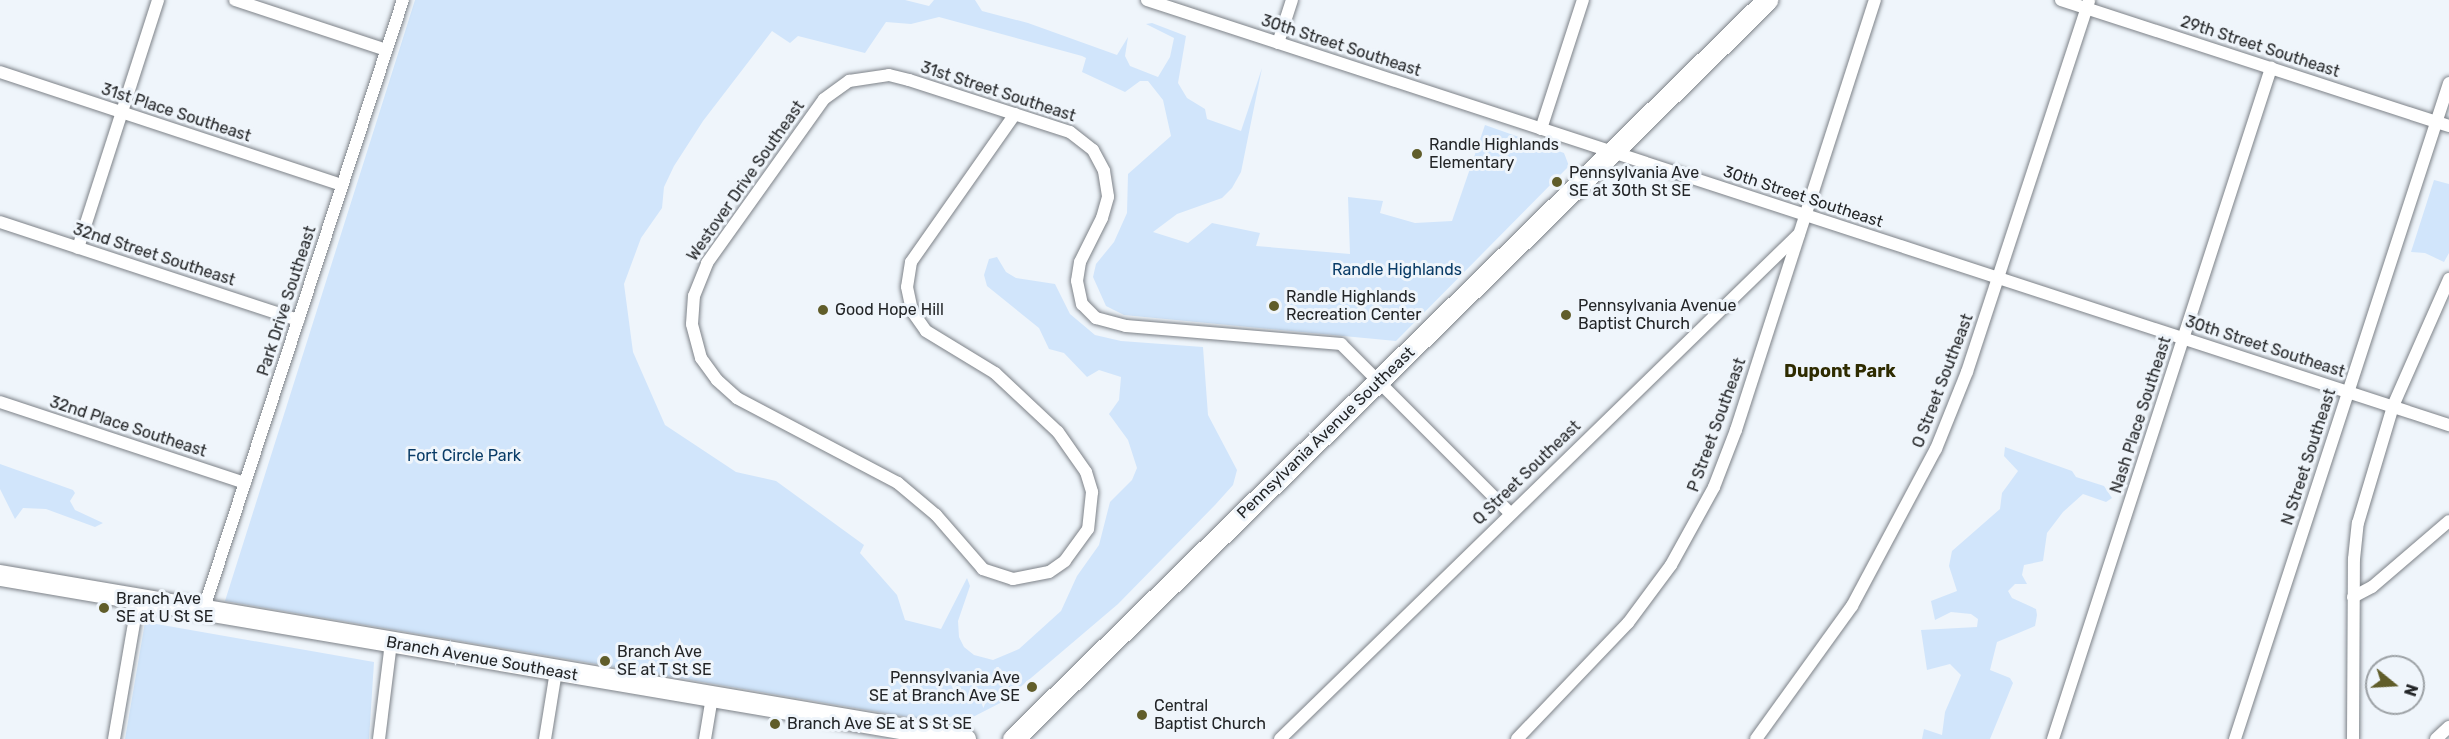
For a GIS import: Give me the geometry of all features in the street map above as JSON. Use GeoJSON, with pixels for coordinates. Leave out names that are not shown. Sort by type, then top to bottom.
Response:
{"type":"FeatureCollection","features":[{"type":"Feature","properties":{"kind":"highway","name":"Pennsylvania Avenue Southeast"},"geometry":{"type":"LineString","coordinates":[[1013,739],[1767,0]]}},
{"type":"Feature","properties":{"kind":"highway","name":"Branch Avenue Southeast"},"geometry":{"type":"LineString","coordinates":[[0,575],[712,698],[965,739]]}},
{"type":"Feature","properties":{"kind":"street"},"geometry":{"type":"LineString","coordinates":[[78,248],[158,0]]}},
{"type":"Feature","properties":{"kind":"street"},"geometry":{"type":"LineString","coordinates":[[235,0],[386,50]]}},
{"type":"Feature","properties":{"kind":"street","name":"Park Drive Southeast"},"geometry":{"type":"LineString","coordinates":[[203,611],[403,0]]}},
{"type":"Feature","properties":{"kind":"street","name":"30th Street Southeast"},"geometry":{"type":"LineString","coordinates":[[1147,0],[2449,424]]}},
{"type":"Feature","properties":{"kind":"street"},"geometry":{"type":"LineString","coordinates":[[1278,43],[1292,0]]}},
{"type":"Feature","properties":{"kind":"street"},"geometry":{"type":"LineString","coordinates":[[1541,129],[1583,0]]}},
{"type":"Feature","properties":{"kind":"street","name":"P Street Southeast"},"geometry":{"type":"LineString","coordinates":[[1517,739],[1618,636],[1661,580],[1691,532],[1730,449],[1875,0]]}},
{"type":"Feature","properties":{"kind":"street","name":"29th Street Southeast"},"geometry":{"type":"LineString","coordinates":[[2061,0],[2087,4],[2271,68],[2449,126]]}},
{"type":"Feature","properties":{"kind":"street","name":"O Street Southeast"},"geometry":{"type":"LineString","coordinates":[[1756,739],[1829,642],[1904,515],[1951,414],[1999,278],[2087,4]]}},
{"type":"Feature","properties":{"kind":"street","name":"Nash Place Southeast"},"geometry":{"type":"LineString","coordinates":[[2056,738],[2271,68]]}},
{"type":"Feature","properties":{"kind":"street","name":"31st Place Southeast"},"geometry":{"type":"LineString","coordinates":[[0,72],[342,185]]}},
{"type":"Feature","properties":{"kind":"street","name":"Westover Drive Southeast"},"geometry":{"type":"LineString","coordinates":[[864,76],[840,86],[824,99],[707,263],[692,303],[694,341],[711,373],[730,393],[898,483],[936,514],[983,569],[1013,579],[1049,572],[1074,552],[1089,529],[1092,492],[1086,472],[1058,432],[995,373],[926,331],[912,311],[908,287],[911,262],[1015,114]]}},
{"type":"Feature","properties":{"kind":"street","name":"31st Street Southeast"},"geometry":{"type":"LineString","coordinates":[[864,76],[900,77],[1015,114],[1075,135],[1093,150],[1102,165],[1107,185],[1106,206],[1077,276],[1080,299],[1096,318],[1126,326],[1330,342],[1351,350],[1510,513]]}},
{"type":"Feature","properties":{"kind":"street","name":"N Street Southeast"},"geometry":{"type":"LineString","coordinates":[[2235,739],[2449,83]]}},
{"type":"Feature","properties":{"kind":"street","name":"32nd Street Southeast"},"geometry":{"type":"LineString","coordinates":[[0,222],[298,320]]}},
{"type":"Feature","properties":{"kind":"street","name":"Q Street Southeast"},"geometry":{"type":"LineString","coordinates":[[1280,739],[1799,233]]}},
{"type":"Feature","properties":{"kind":"street"},"geometry":{"type":"LineString","coordinates":[[2353,739],[2353,597],[2358,523],[2393,406],[2449,279]]}},
{"type":"Feature","properties":{"kind":"street","name":"32nd Place Southeast"},"geometry":{"type":"LineString","coordinates":[[0,402],[245,483]]}},
{"type":"Feature","properties":{"kind":"street"},"geometry":{"type":"LineString","coordinates":[[2353,597],[2372,587],[2449,521]]}},
{"type":"Feature","properties":{"kind":"street"},"geometry":{"type":"LineString","coordinates":[[114,739],[138,600]]}},
{"type":"Feature","properties":{"kind":"street"},"geometry":{"type":"LineString","coordinates":[[379,739],[391,643]]}},
{"type":"Feature","properties":{"kind":"street"},"geometry":{"type":"LineString","coordinates":[[545,739],[556,671]]}},
{"type":"Feature","properties":{"kind":"street"},"geometry":{"type":"LineString","coordinates":[[705,739],[712,698]]}},
{"type":"Feature","properties":{"kind":"street"},"geometry":{"type":"LineString","coordinates":[[2436,739],[2449,728]]}},
{"type":"Feature","properties":{"kind":"green space","name":"Fort Circle Park"},"geometry":{"type":"Polygon","coordinates":[[[415,0],[905,0],[929,6],[934,0],[975,0],[982,11],[1028,23],[1117,55],[1128,37],[1125,56],[1130,66],[1158,77],[1170,57],[1174,38],[1146,24],[1152,23],[1186,36],[1178,83],[1187,98],[1205,109],[1207,119],[1241,131],[1262,68],[1241,172],[1232,188],[1222,198],[1177,214],[1153,232],[1188,243],[1212,223],[1260,233],[1256,246],[1350,254],[1348,197],[1383,201],[1380,213],[1415,223],[1452,221],[1485,125],[1564,153],[1569,166],[1396,341],[1124,315],[1106,306],[1093,277],[1096,264],[1114,242],[1127,213],[1128,174],[1171,136],[1163,100],[1148,81],[1140,81],[1125,92],[1082,72],[1086,58],[1082,56],[939,17],[911,24],[886,22],[865,53],[798,36],[790,43],[772,31],[703,121],[674,166],[664,187],[662,208],[641,238],[624,284],[633,352],[665,425],[736,472],[776,481],[864,545],[860,553],[897,595],[905,620],[941,629],[967,578],[970,586],[958,621],[959,637],[964,647],[974,655],[993,660],[1019,649],[1061,611],[1077,576],[1099,545],[1110,502],[1132,480],[1137,468],[1128,440],[1109,414],[1119,400],[1121,377],[1099,370],[1087,377],[1064,353],[1049,349],[1039,328],[987,286],[984,275],[989,259],[997,257],[1006,272],[1016,278],[1055,284],[1070,314],[1095,335],[1121,341],[1203,347],[1208,415],[1237,470],[1233,485],[1118,604],[1004,701],[971,718],[920,715],[920,719],[225,601],[415,0]]]}},
{"type":"Feature","properties":{"kind":"green space"},"geometry":{"type":"Polygon","coordinates":[[[2434,180],[2449,184],[2449,253],[2444,262],[2425,253],[2411,252],[2434,180]]]}},
{"type":"Feature","properties":{"kind":"green space"},"geometry":{"type":"Polygon","coordinates":[[[2005,447],[2072,471],[2076,477],[2104,486],[2112,498],[2106,502],[2083,494],[2063,512],[2047,533],[2043,561],[2024,565],[2022,575],[2027,584],[2015,584],[2008,591],[2012,598],[2036,609],[2037,615],[2035,626],[1997,642],[1990,670],[2010,678],[2013,683],[1990,739],[1922,739],[1924,729],[1942,735],[1945,712],[1961,675],[1950,664],[1927,670],[1921,630],[1977,627],[1978,619],[1971,614],[1951,612],[1935,620],[1931,601],[1957,591],[1949,566],[1952,551],[2000,509],[2002,493],[2018,471],[2004,456],[2005,447]]]}},
{"type":"Feature","properties":{"kind":"green space"},"geometry":{"type":"Polygon","coordinates":[[[0,464],[73,490],[75,493],[70,501],[75,510],[103,523],[95,527],[46,509],[23,508],[15,519],[0,489],[0,464]]]}},
{"type":"Feature","properties":{"kind":"green space"},"geometry":{"type":"Polygon","coordinates":[[[145,622],[374,662],[369,739],[125,739],[145,622]]]}},
{"type":"Feature","properties":{"kind":"place","name":"Randle Highlands Elementary"},"geometry":{"type":"Point","coordinates":[1417,154]}},
{"type":"Feature","properties":{"kind":"place","name":"Pennsylvania Ave SE at 30th St SE"},"geometry":{"type":"Point","coordinates":[1557,182]}},
{"type":"Feature","properties":{"kind":"place","name":"Randle Highlands Recreation Center"},"geometry":{"type":"Point","coordinates":[1274,306]}},
{"type":"Feature","properties":{"kind":"place","name":"Good Hope Hill"},"geometry":{"type":"Point","coordinates":[823,310]}},
{"type":"Feature","properties":{"kind":"place","name":"Pennsylvania Avenue Baptist Church"},"geometry":{"type":"Point","coordinates":[1566,315]}},
{"type":"Feature","properties":{"kind":"place","name":"Branch Ave SE at U St SE"},"geometry":{"type":"Point","coordinates":[104,608]}},
{"type":"Feature","properties":{"kind":"place","name":"Branch Ave SE at T St SE"},"geometry":{"type":"Point","coordinates":[605,661]}},
{"type":"Feature","properties":{"kind":"place","name":"Pennsylvania Ave SE at Branch Ave SE"},"geometry":{"type":"Point","coordinates":[1032,687]}},
{"type":"Feature","properties":{"kind":"place","name":"Central Baptist Church"},"geometry":{"type":"Point","coordinates":[1142,715]}},
{"type":"Feature","properties":{"kind":"place","name":"Branch Ave SE at S St SE"},"geometry":{"type":"Point","coordinates":[775,724]}},
{"type":"Feature","properties":{"kind":"district","name":"Dupont Park"},"geometry":{"type":"Point","coordinates":[1840,371]}},
{"type":"Feature","properties":{"kind":"park label","name":"Randle Highlands"},"geometry":{"type":"Point","coordinates":[1397,270]}}]}
